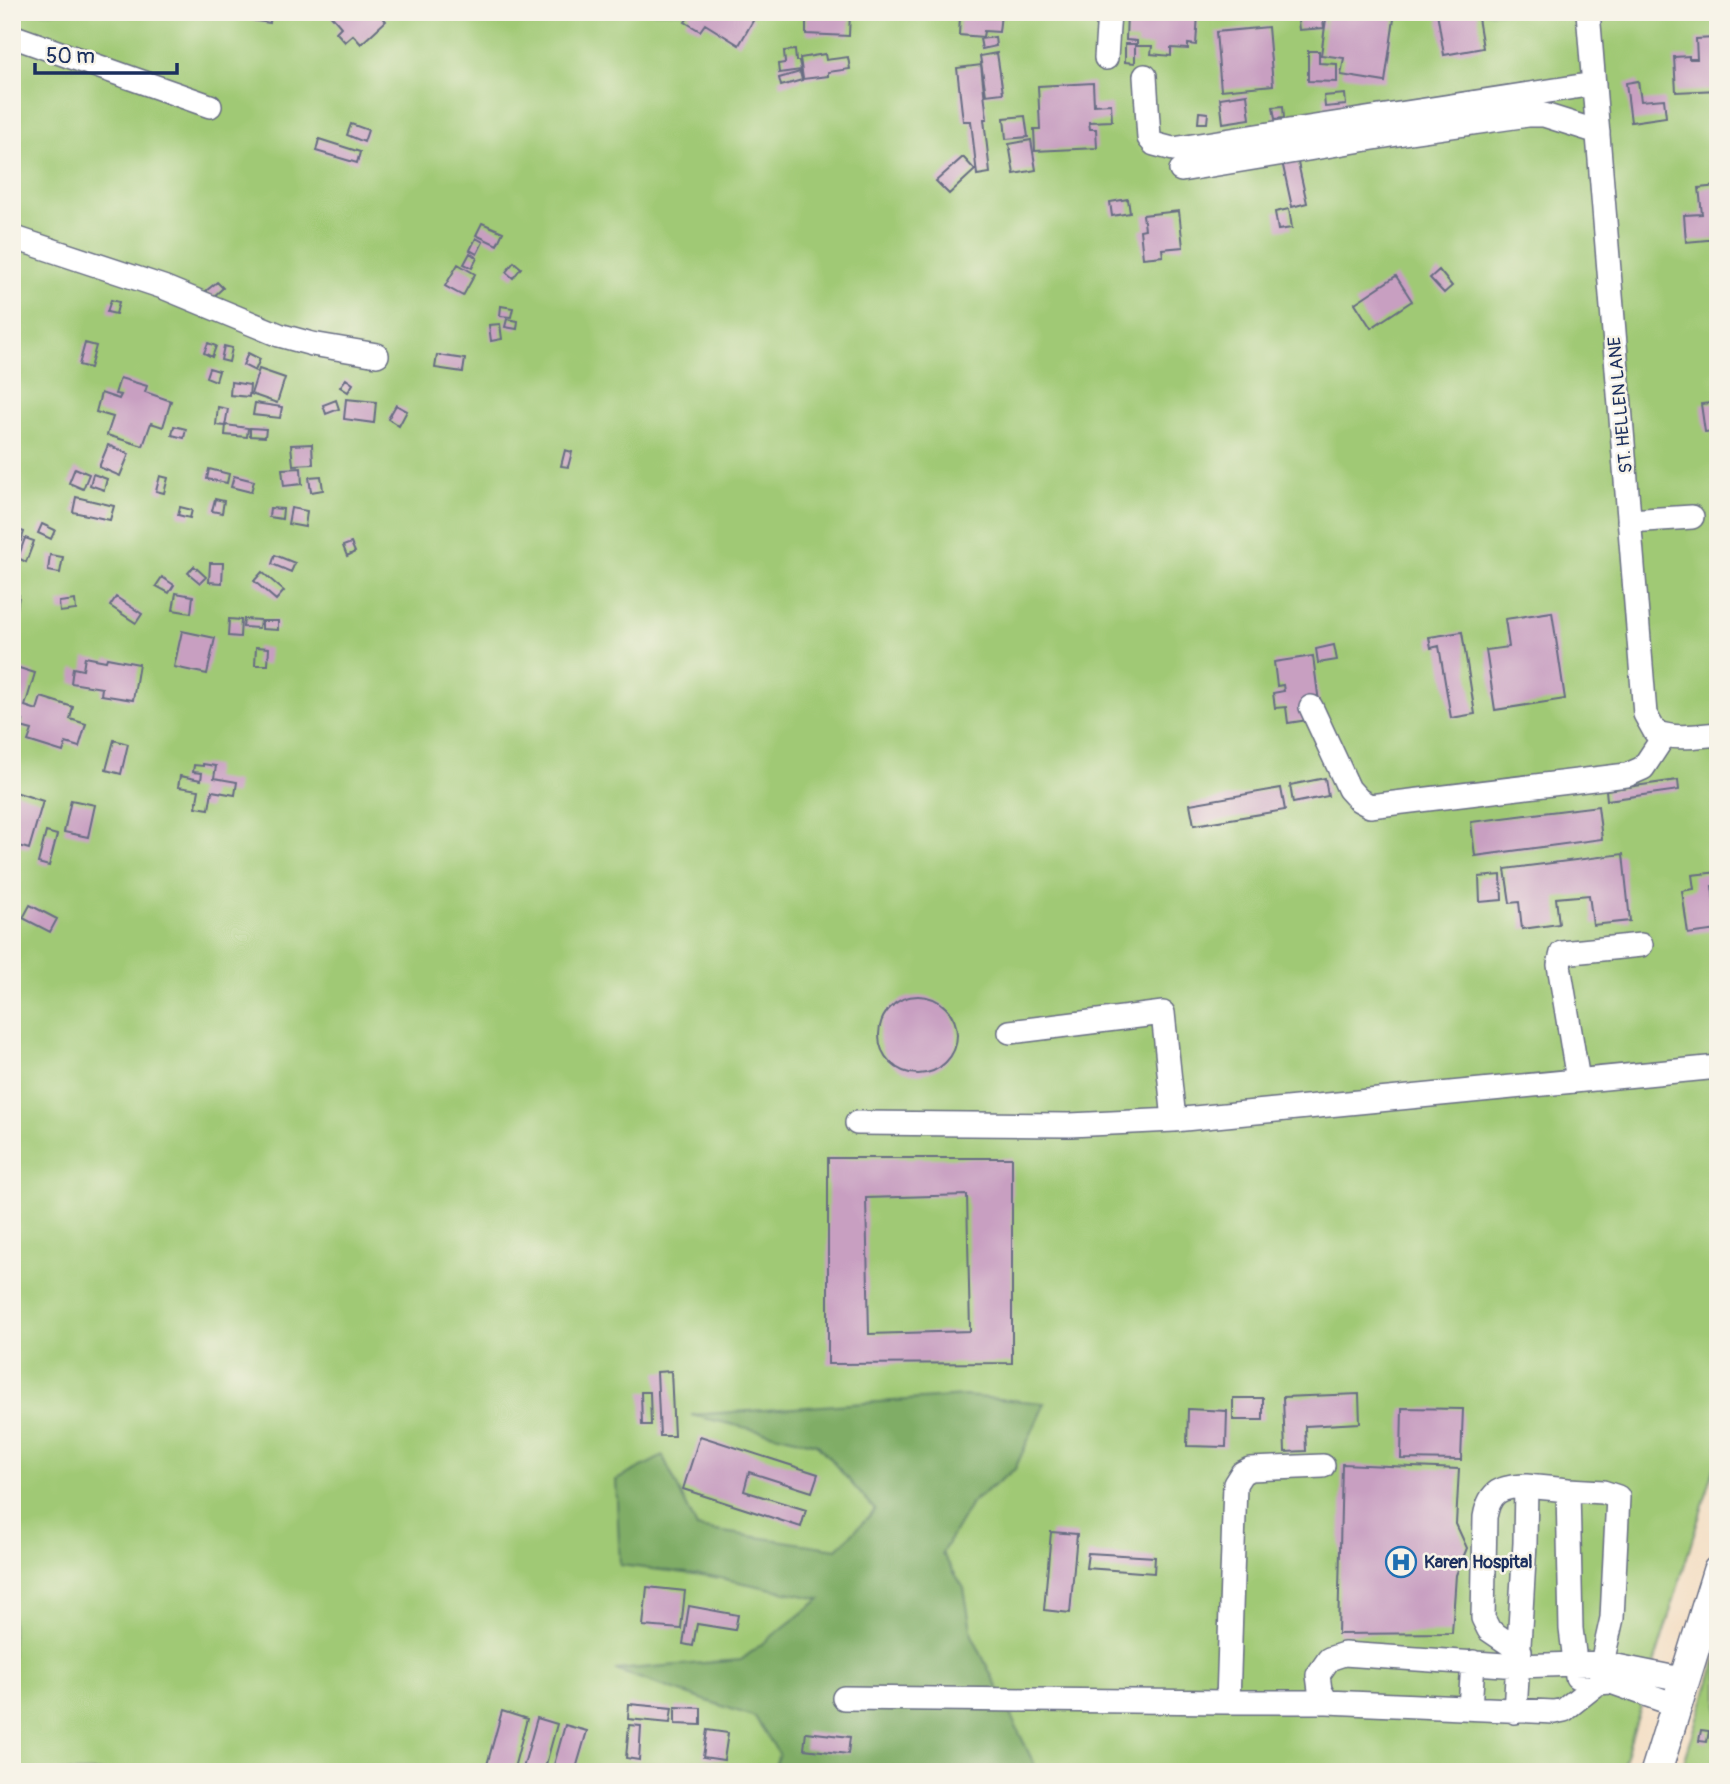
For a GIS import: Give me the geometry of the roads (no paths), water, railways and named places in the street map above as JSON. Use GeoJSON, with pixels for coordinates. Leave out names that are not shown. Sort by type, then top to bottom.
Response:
{"type":"FeatureCollection","features":[{"type":"Feature","properties":{"kind":"main road"},"geometry":{"type":"LineString","coordinates":[[1656,1772],[1718,1571]]}},
{"type":"Feature","properties":{"kind":"street"},"geometry":{"type":"LineString","coordinates":[[1106,58],[1109,12]]}},
{"type":"Feature","properties":{"kind":"street","name":"ST. HELLEN LANE"},"geometry":{"type":"LineString","coordinates":[[1588,12],[1645,714],[1655,732],[1664,736]]}},
{"type":"Feature","properties":{"kind":"street"},"geometry":{"type":"LineString","coordinates":[[12,36],[211,106]]}},
{"type":"Feature","properties":{"kind":"street"},"geometry":{"type":"LineString","coordinates":[[1145,76],[1149,138],[1154,144],[1173,149],[1594,84]]}},
{"type":"Feature","properties":{"kind":"street"},"geometry":{"type":"LineString","coordinates":[[1181,170],[1528,115],[1544,115],[1598,132]]}},
{"type":"Feature","properties":{"kind":"street"},"geometry":{"type":"LineString","coordinates":[[12,237],[163,287],[222,309],[279,335],[312,344],[377,355]]}},
{"type":"Feature","properties":{"kind":"street"},"geometry":{"type":"LineString","coordinates":[[1629,521],[1692,517]]}},
{"type":"Feature","properties":{"kind":"street"},"geometry":{"type":"LineString","coordinates":[[1311,707],[1349,789],[1359,800],[1370,806],[1627,775],[1643,768],[1664,736],[1718,734]]}},
{"type":"Feature","properties":{"kind":"street"},"geometry":{"type":"LineString","coordinates":[[1578,1080],[1559,965],[1562,953],[1641,946]]}},
{"type":"Feature","properties":{"kind":"street"},"geometry":{"type":"LineString","coordinates":[[1010,1032],[1163,1013],[1174,1121]]}},
{"type":"Feature","properties":{"kind":"street"},"geometry":{"type":"LineString","coordinates":[[857,1123],[1070,1125],[1174,1121],[1718,1067]]}},
{"type":"Feature","properties":{"kind":"street"},"geometry":{"type":"LineString","coordinates":[[1228,1702],[1237,1477],[1250,1469],[1323,1466]]}},
{"type":"Feature","properties":{"kind":"street"},"geometry":{"type":"LineString","coordinates":[[1515,1712],[1520,1659],[1526,1486]]}},
{"type":"Feature","properties":{"kind":"street"},"geometry":{"type":"LineString","coordinates":[[1520,1659],[1489,1630],[1483,1618],[1484,1531],[1487,1506],[1497,1491],[1526,1486],[1603,1492],[1618,1497],[1612,1618],[1602,1663]]}},
{"type":"Feature","properties":{"kind":"street"},"geometry":{"type":"LineString","coordinates":[[1568,1490],[1571,1629],[1579,1696]]}},
{"type":"Feature","properties":{"kind":"street"},"geometry":{"type":"LineString","coordinates":[[1326,1702],[1320,1690],[1318,1675],[1329,1659],[1336,1655],[1364,1654],[1473,1662],[1520,1659],[1559,1666],[1602,1663],[1681,1693]]}},
{"type":"Feature","properties":{"kind":"street"},"geometry":{"type":"LineString","coordinates":[[1470,1708],[1473,1662]]}},
{"type":"Feature","properties":{"kind":"street"},"geometry":{"type":"LineString","coordinates":[[844,1698],[1326,1702],[1554,1712],[1564,1710],[1598,1683],[1611,1682],[1681,1693]]}},
{"type":"Feature","properties":{"kind":"place","name":"Karen Hospital"},"geometry":{"type":"Point","coordinates":[1401,1562]}}]}
